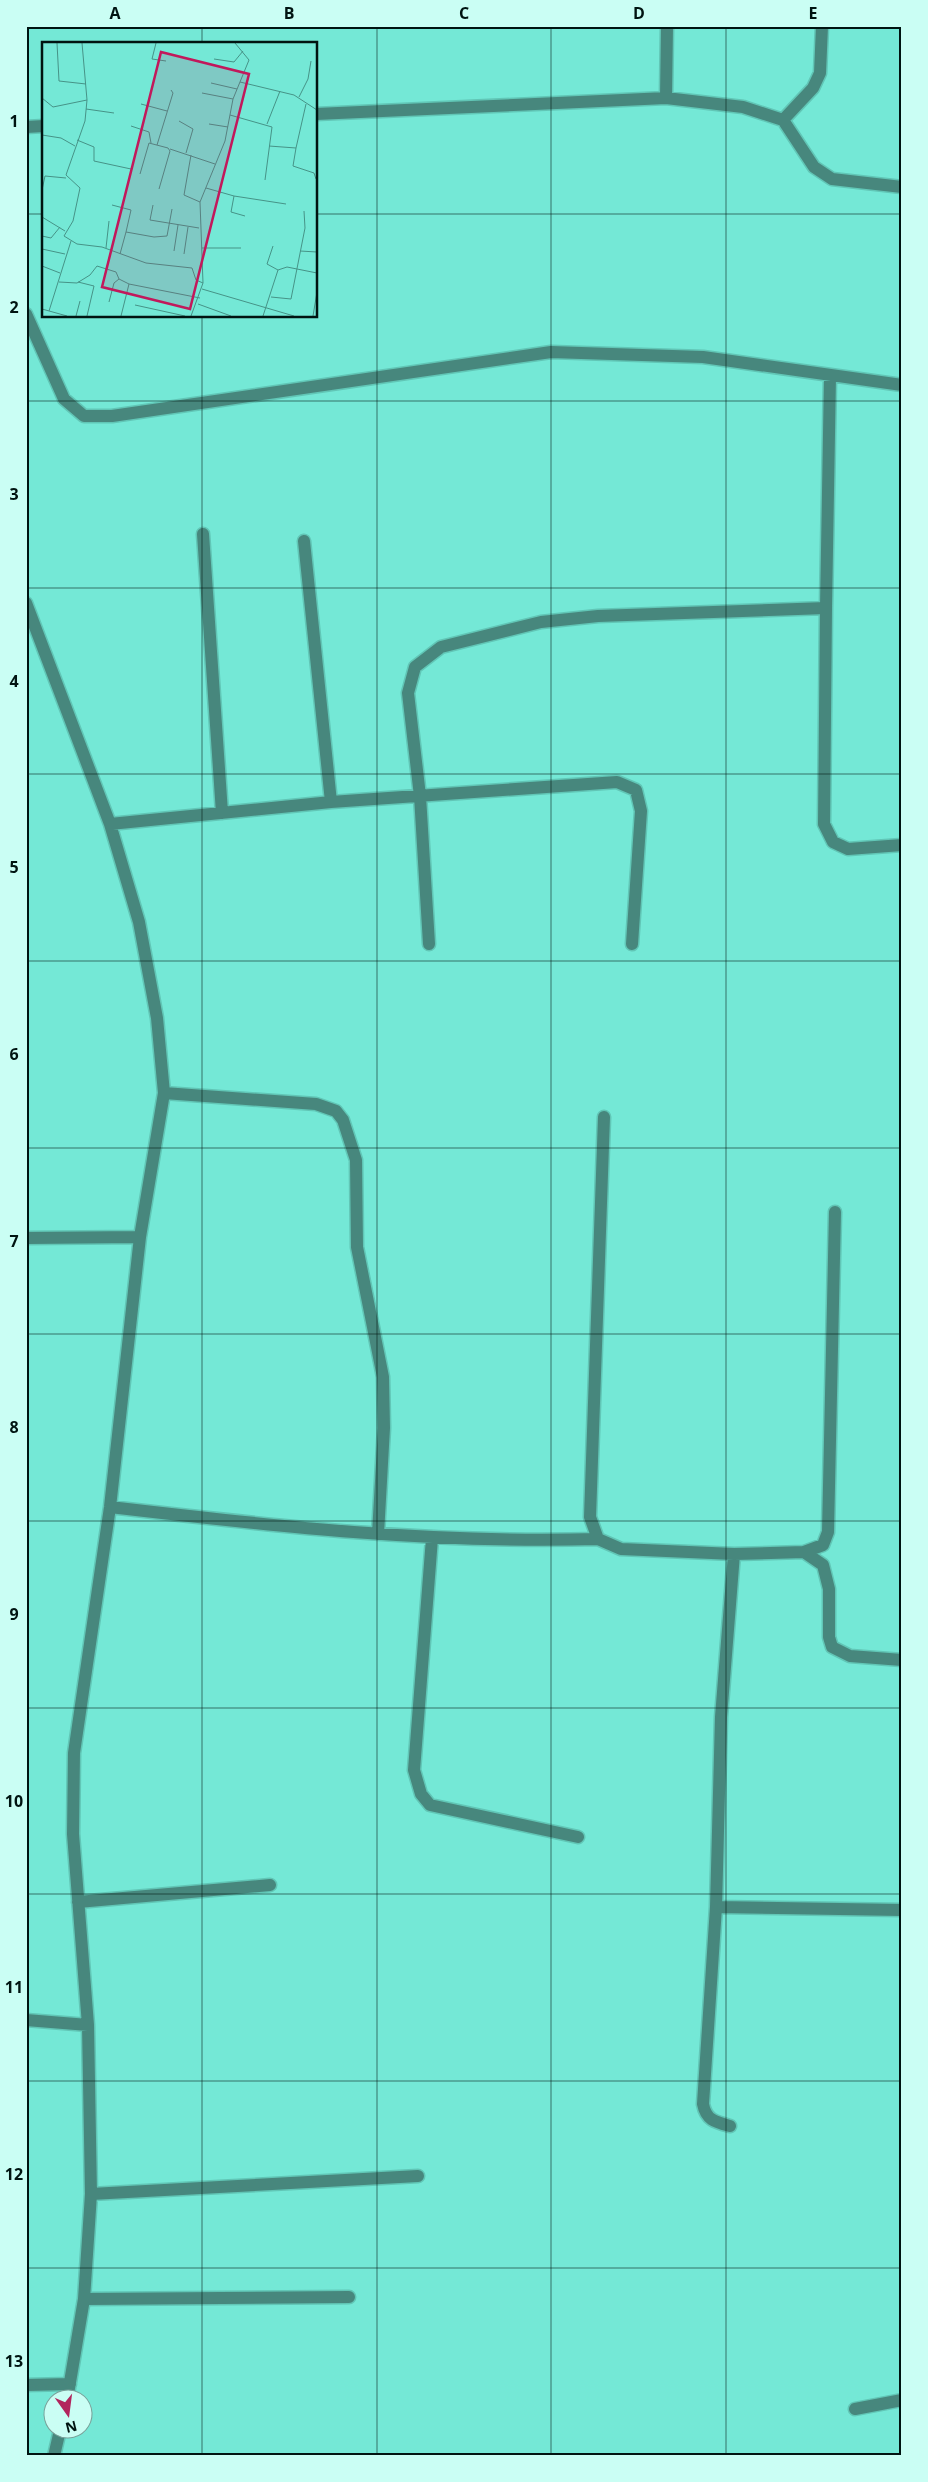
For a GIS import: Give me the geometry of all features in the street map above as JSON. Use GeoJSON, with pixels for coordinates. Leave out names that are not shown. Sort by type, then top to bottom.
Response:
{"type":"FeatureCollection","features":[{"type":"Feature","properties":{"kind":"street"},"geometry":{"type":"LineString","coordinates":[[666,98],[667,26]]}},
{"type":"Feature","properties":{"kind":"street"},"geometry":{"type":"LineString","coordinates":[[784,120],[813,88],[820,73],[822,26]]}},
{"type":"Feature","properties":{"kind":"street"},"geometry":{"type":"LineString","coordinates":[[318,114],[666,98],[743,106],[784,120],[814,167],[832,180],[902,187]]}},
{"type":"Feature","properties":{"kind":"street"},"geometry":{"type":"LineString","coordinates":[[26,127],[42,126]]}},
{"type":"Feature","properties":{"kind":"street"},"geometry":{"type":"LineString","coordinates":[[26,314],[64,399],[84,416],[112,416],[551,352],[703,357],[902,385]]}},
{"type":"Feature","properties":{"kind":"street"},"geometry":{"type":"LineString","coordinates":[[830,376],[824,824],[833,842],[848,849],[902,845]]}},
{"type":"Feature","properties":{"kind":"street"},"geometry":{"type":"LineString","coordinates":[[203,534],[222,813]]}},
{"type":"Feature","properties":{"kind":"street"},"geometry":{"type":"LineString","coordinates":[[304,542],[332,802]]}},
{"type":"Feature","properties":{"kind":"street"},"geometry":{"type":"LineString","coordinates":[[26,602],[31,632],[110,824],[138,922],[157,1018],[164,1093],[140,1237],[110,1506],[74,1753],[73,1834],[88,2025],[91,2194],[84,2300],[69,2390]]}},
{"type":"Feature","properties":{"kind":"street"},"geometry":{"type":"LineString","coordinates":[[429,944],[420,796],[408,693],[415,667],[441,647],[541,622],[598,616],[826,608]]}},
{"type":"Feature","properties":{"kind":"street"},"geometry":{"type":"LineString","coordinates":[[110,824],[332,802],[617,782],[636,790],[641,811],[632,944]]}},
{"type":"Feature","properties":{"kind":"street"},"geometry":{"type":"LineString","coordinates":[[164,1093],[316,1104],[336,1111],[343,1120],[356,1160],[357,1247],[384,1377],[384,1428],[378,1534]]}},
{"type":"Feature","properties":{"kind":"street"},"geometry":{"type":"LineString","coordinates":[[598,1539],[590,1517],[604,1117]]}},
{"type":"Feature","properties":{"kind":"street"},"geometry":{"type":"LineString","coordinates":[[110,1506],[432,1538],[528,1541],[598,1539],[620,1549],[734,1554],[804,1552],[823,1545],[828,1532],[835,1212]]}},
{"type":"Feature","properties":{"kind":"street"},"geometry":{"type":"LineString","coordinates":[[26,1238],[140,1237]]}},
{"type":"Feature","properties":{"kind":"street"},"geometry":{"type":"LineString","coordinates":[[432,1538],[414,1770],[421,1794],[430,1805],[578,1837]]}},
{"type":"Feature","properties":{"kind":"street"},"geometry":{"type":"LineString","coordinates":[[804,1552],[823,1565],[829,1589],[829,1637],[832,1647],[850,1656],[902,1660]]}},
{"type":"Feature","properties":{"kind":"street"},"geometry":{"type":"LineString","coordinates":[[730,2126],[712,2122],[705,2114],[703,2104],[716,1907],[721,1717],[734,1554]]}},
{"type":"Feature","properties":{"kind":"street"},"geometry":{"type":"LineString","coordinates":[[78,1902],[270,1885]]}},
{"type":"Feature","properties":{"kind":"street"},"geometry":{"type":"LineString","coordinates":[[716,1907],[902,1910]]}},
{"type":"Feature","properties":{"kind":"street"},"geometry":{"type":"LineString","coordinates":[[26,2020],[88,2025]]}},
{"type":"Feature","properties":{"kind":"street"},"geometry":{"type":"LineString","coordinates":[[91,2194],[418,2176]]}},
{"type":"Feature","properties":{"kind":"street"},"geometry":{"type":"LineString","coordinates":[[84,2300],[349,2297]]}},
{"type":"Feature","properties":{"kind":"street"},"geometry":{"type":"LineString","coordinates":[[26,2384],[70,2384]]}},
{"type":"Feature","properties":{"kind":"street"},"geometry":{"type":"LineString","coordinates":[[855,2410],[902,2400]]}},
{"type":"Feature","properties":{"kind":"street"},"geometry":{"type":"LineString","coordinates":[[54,2456],[58,2440]]}}]}
